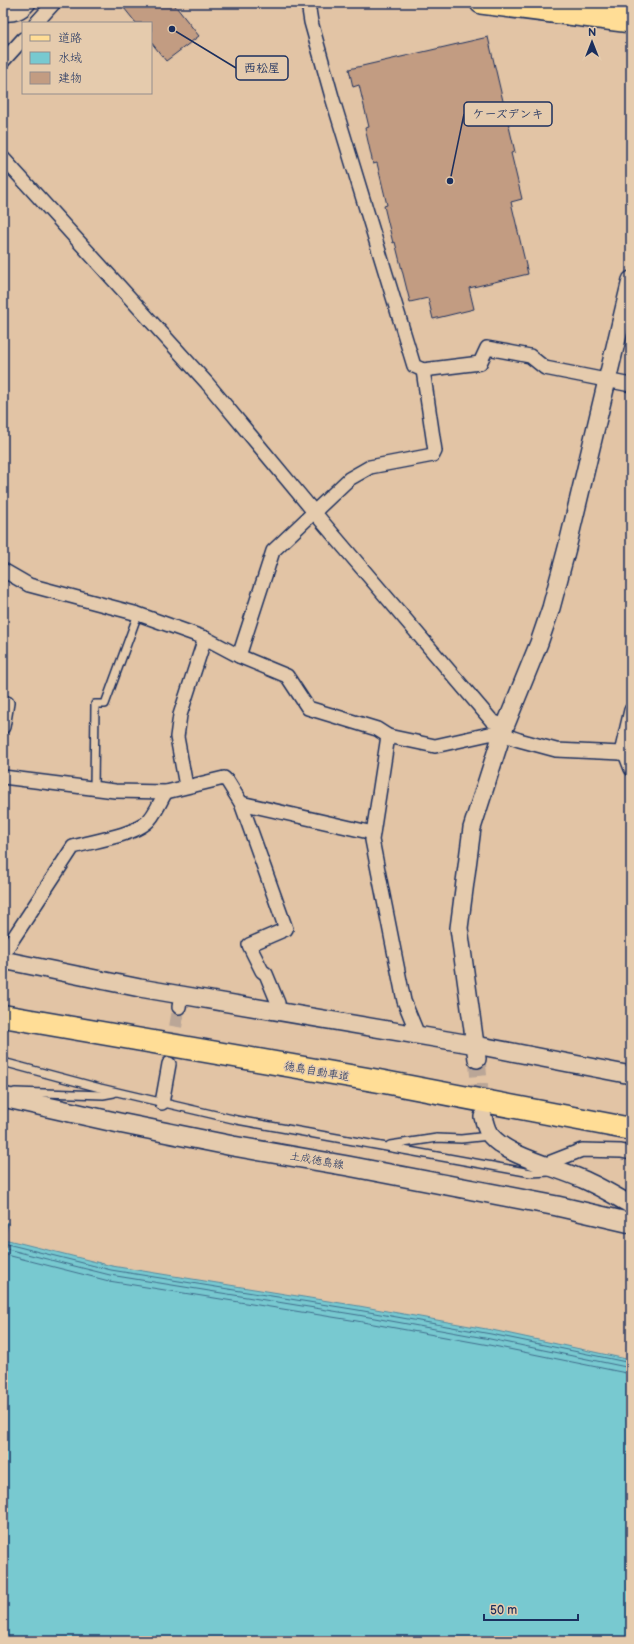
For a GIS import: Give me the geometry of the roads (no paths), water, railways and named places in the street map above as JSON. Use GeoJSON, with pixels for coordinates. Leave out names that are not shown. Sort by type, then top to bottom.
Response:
{"type":"FeatureCollection","features":[{"type":"Feature","properties":{"kind":"highway","name":"徳島自動車道"},"geometry":{"type":"LineString","coordinates":[[3,1016],[371,1080],[631,1129]]}},
{"type":"Feature","properties":{"kind":"main road"},"geometry":{"type":"LineString","coordinates":[[481,3],[631,22]]}},
{"type":"Feature","properties":{"kind":"main road"},"geometry":{"type":"LineString","coordinates":[[607,3],[631,6]]}},
{"type":"Feature","properties":{"kind":"main road","name":"土成徳島線"},"geometry":{"type":"LineString","coordinates":[[3,1096],[210,1142],[348,1166],[550,1205],[631,1223]]}},
{"type":"Feature","properties":{"kind":"street"},"geometry":{"type":"LineString","coordinates":[[3,12],[14,13],[28,3]]}},
{"type":"Feature","properties":{"kind":"street"},"geometry":{"type":"LineString","coordinates":[[37,22],[54,3]]}},
{"type":"Feature","properties":{"kind":"street"},"geometry":{"type":"LineString","coordinates":[[308,3],[311,22],[332,97],[414,366],[422,370],[480,363],[487,348],[530,356],[545,368],[631,385]]}},
{"type":"Feature","properties":{"kind":"street"},"geometry":{"type":"LineString","coordinates":[[3,61],[22,39]]}},
{"type":"Feature","properties":{"kind":"street"},"geometry":{"type":"LineString","coordinates":[[3,158],[206,383],[492,721],[519,740],[556,750],[621,753],[626,756],[631,770]]}},
{"type":"Feature","properties":{"kind":"street"},"geometry":{"type":"LineString","coordinates":[[477,1052],[459,928],[472,828],[504,730],[539,643],[551,608],[569,541],[631,280]]}},
{"type":"Feature","properties":{"kind":"street"},"geometry":{"type":"LineString","coordinates":[[239,656],[273,551],[349,479],[370,467],[433,455],[435,451],[422,370]]}},
{"type":"Feature","properties":{"kind":"street"},"geometry":{"type":"LineString","coordinates":[[3,570],[29,585],[138,614],[205,638],[239,656],[287,676],[308,708],[377,729],[388,736],[435,746],[504,730]]}},
{"type":"Feature","properties":{"kind":"street"},"geometry":{"type":"LineString","coordinates":[[186,786],[177,737],[180,715],[205,638]]}},
{"type":"Feature","properties":{"kind":"street"},"geometry":{"type":"LineString","coordinates":[[3,702],[7,703],[3,727]]}},
{"type":"Feature","properties":{"kind":"street"},"geometry":{"type":"LineString","coordinates":[[621,753],[631,715]]}},
{"type":"Feature","properties":{"kind":"street"},"geometry":{"type":"LineString","coordinates":[[388,736],[372,832],[372,840],[404,1001],[418,1035]]}},
{"type":"Feature","properties":{"kind":"street"},"geometry":{"type":"LineString","coordinates":[[3,777],[115,791],[166,792],[224,778],[241,803],[286,929],[249,945],[262,971],[266,974],[278,1003],[278,1011]]}},
{"type":"Feature","properties":{"kind":"street"},"geometry":{"type":"LineString","coordinates":[[3,954],[73,847],[126,833],[146,823],[166,792]]}},
{"type":"Feature","properties":{"kind":"street"},"geometry":{"type":"LineString","coordinates":[[241,803],[372,832]]}},
{"type":"Feature","properties":{"kind":"street"},"geometry":{"type":"LineString","coordinates":[[3,960],[140,988],[180,1001],[278,1011],[418,1035],[477,1052],[631,1075]]}},
{"type":"Feature","properties":{"kind":"street"},"geometry":{"type":"LineString","coordinates":[[162,1103],[169,1064]]}},
{"type":"Feature","properties":{"kind":"street"},"geometry":{"type":"LineString","coordinates":[[483,1116],[490,1136],[500,1144],[514,1152],[583,1179],[631,1205]]}},
{"type":"Feature","properties":{"kind":"street"},"geometry":{"type":"LineString","coordinates":[[546,1164],[582,1150],[621,1151],[631,1153]]}},
{"type":"Feature","properties":{"kind":"lane"},"geometry":{"type":"LineString","coordinates":[[94,789],[95,704],[105,704],[138,614]]}},
{"type":"Feature","properties":{"kind":"lane"},"geometry":{"type":"LineString","coordinates":[[3,1062],[118,1093],[238,1120],[531,1173],[564,1171]]}},
{"type":"Feature","properties":{"kind":"lane"},"geometry":{"type":"LineString","coordinates":[[3,1096],[15,1092],[103,1095],[118,1093]]}},
{"type":"Feature","properties":{"kind":"lane"},"geometry":{"type":"LineString","coordinates":[[382,1146],[437,1138],[461,1139],[490,1136]]}},
{"type":"Feature","properties":{"kind":"water"},"geometry":{"type":"Polygon","coordinates":[[[3,1221],[8,1223],[4,1239],[112,1266],[359,1306],[492,1330],[631,1360],[631,1641],[3,1641],[3,1221]]]}},
{"type":"Feature","properties":{"kind":"tunnel"},"geometry":{"type":"LineString","coordinates":[[169,1064],[179,1007]]}},
{"type":"Feature","properties":{"kind":"tunnel"},"geometry":{"type":"LineString","coordinates":[[477,1059],[482,1113]]}},
{"type":"Feature","properties":{"kind":"place","name":"西松屋"},"geometry":{"type":"Point","coordinates":[172,29]}},
{"type":"Feature","properties":{"kind":"place","name":"ケーズデンキ"},"geometry":{"type":"Point","coordinates":[450,181]}}]}
